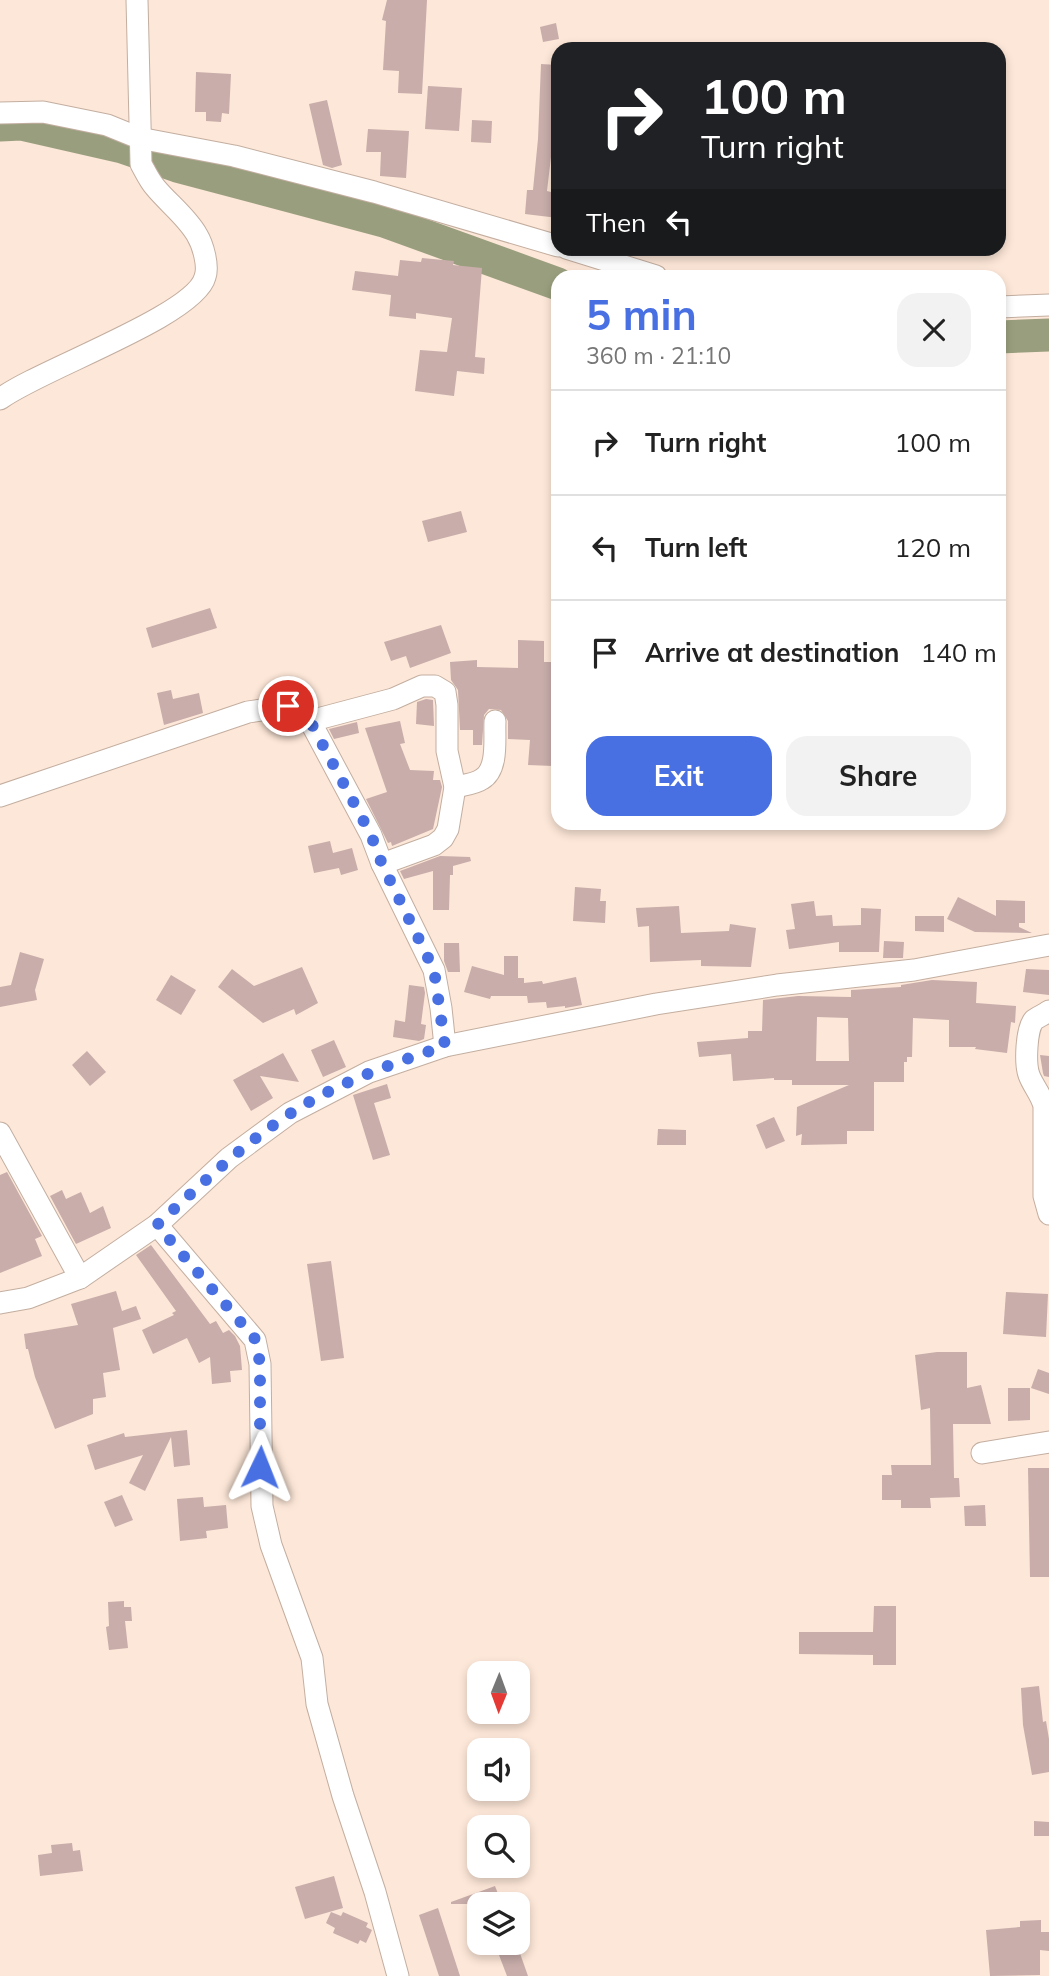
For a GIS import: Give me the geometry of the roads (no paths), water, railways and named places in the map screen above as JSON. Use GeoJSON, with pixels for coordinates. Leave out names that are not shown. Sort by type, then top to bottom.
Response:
{"type":"FeatureCollection","features":[{"type":"Feature","properties":{"kind":"street"},"geometry":{"type":"LineString","coordinates":[[0,400],[43,374],[167,312],[194,295],[206,277],[204,257],[197,236],[153,185],[140,149],[137,0]]}},
{"type":"Feature","properties":{"kind":"street"},"geometry":{"type":"LineString","coordinates":[[0,113],[43,112],[107,125],[140,149],[234,156],[374,192],[551,244]]}},
{"type":"Feature","properties":{"kind":"street"},"geometry":{"type":"LineString","coordinates":[[592,256],[637,270]]}},
{"type":"Feature","properties":{"kind":"street"},"geometry":{"type":"LineString","coordinates":[[1006,307],[1049,305]]}},
{"type":"Feature","properties":{"kind":"street"},"geometry":{"type":"LineString","coordinates":[[310,721],[393,699],[422,686],[435,686],[445,692],[447,751],[456,787],[452,814],[443,838],[434,845],[382,864]]}},
{"type":"Feature","properties":{"kind":"street"},"geometry":{"type":"LineString","coordinates":[[0,796],[248,712],[288,706],[299,710],[310,721],[371,835],[382,864],[434,970],[445,1046]]}},
{"type":"Feature","properties":{"kind":"street"},"geometry":{"type":"LineString","coordinates":[[456,787],[481,780],[488,774],[493,762],[495,721]]}},
{"type":"Feature","properties":{"kind":"street"},"geometry":{"type":"LineString","coordinates":[[0,1303],[28,1298],[80,1278],[157,1225],[229,1158],[290,1113],[369,1072],[445,1046],[656,1004],[777,985],[914,970],[1049,945]]}},
{"type":"Feature","properties":{"kind":"street"},"geometry":{"type":"LineString","coordinates":[[1049,1011],[1034,1020],[1028,1030],[1027,1056],[1029,1076],[1040,1093],[1044,1106],[1044,1196],[1049,1214]]}},
{"type":"Feature","properties":{"kind":"street"},"geometry":{"type":"LineString","coordinates":[[0,1133],[80,1278]]}},
{"type":"Feature","properties":{"kind":"street"},"geometry":{"type":"LineString","coordinates":[[157,1225],[256,1340],[260,1364],[262,1506],[271,1545],[312,1658],[317,1704],[398,1976]]}},
{"type":"Feature","properties":{"kind":"street"},"geometry":{"type":"LineString","coordinates":[[982,1453],[1049,1442]]}},
{"type":"Feature","properties":{"kind":"waterway"},"geometry":{"type":"LineString","coordinates":[[0,125],[21,124],[122,147],[177,166],[384,221],[551,281]]}},
{"type":"Feature","properties":{"kind":"waterway"},"geometry":{"type":"LineString","coordinates":[[1006,337],[1049,335]]}}]}
